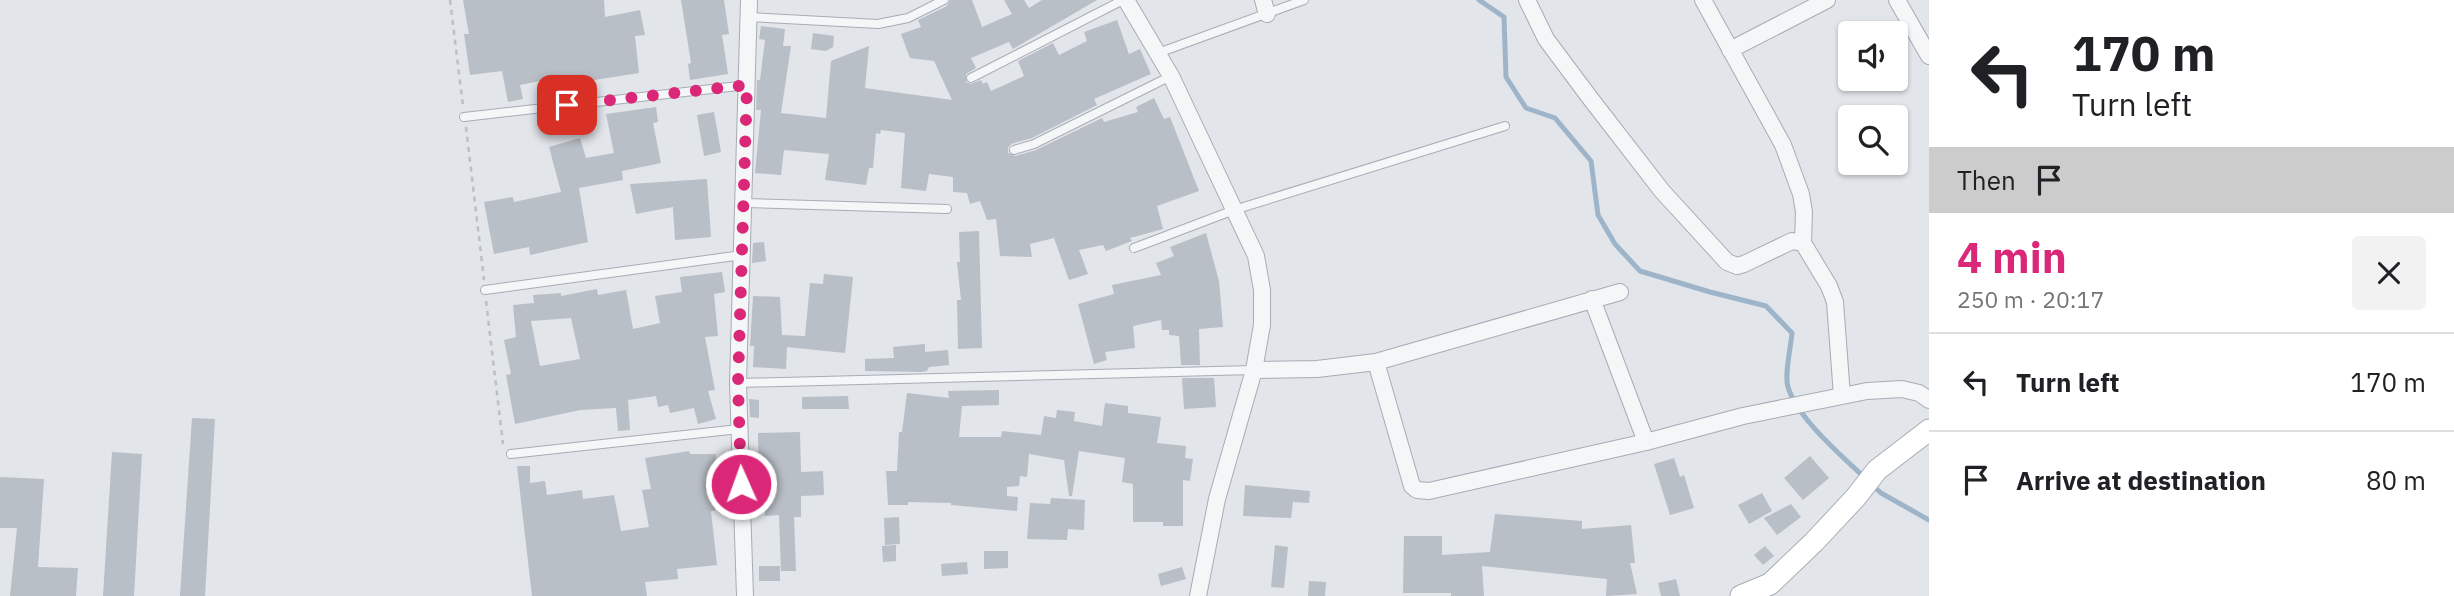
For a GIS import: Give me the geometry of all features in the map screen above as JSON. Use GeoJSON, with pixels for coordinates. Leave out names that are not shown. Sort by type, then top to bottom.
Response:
{"type":"FeatureCollection","features":[{"type":"Feature","properties":{"kind":"street"},"geometry":{"type":"LineString","coordinates":[[745,596],[738,383],[749,0]]}},
{"type":"Feature","properties":{"kind":"street"},"geometry":{"type":"LineString","coordinates":[[1125,0],[1171,76],[1256,256],[1262,290],[1262,326],[1254,370],[1217,499],[1198,596]]}},
{"type":"Feature","properties":{"kind":"street"},"geometry":{"type":"LineString","coordinates":[[1527,0],[1546,39],[1590,98],[1662,191],[1727,261],[1737,266],[1792,241],[1803,243]]}},
{"type":"Feature","properties":{"kind":"street"},"geometry":{"type":"LineString","coordinates":[[1703,0],[1783,145],[1801,194],[1804,212],[1803,243],[1829,286],[1835,302],[1842,396]]}},
{"type":"Feature","properties":{"kind":"street"},"geometry":{"type":"LineString","coordinates":[[1730,50],[1826,0]]}},
{"type":"Feature","properties":{"kind":"street"},"geometry":{"type":"LineString","coordinates":[[1897,0],[1929,56]]}},
{"type":"Feature","properties":{"kind":"street"},"geometry":{"type":"LineString","coordinates":[[1254,370],[1317,369],[1377,362],[1620,292]]}},
{"type":"Feature","properties":{"kind":"street"},"geometry":{"type":"LineString","coordinates":[[1592,299],[1646,442]]}},
{"type":"Feature","properties":{"kind":"street"},"geometry":{"type":"LineString","coordinates":[[1377,362],[1412,486],[1417,490],[1429,491],[1646,442],[1743,416],[1867,391],[1902,389],[1919,393],[1929,400]]}},
{"type":"Feature","properties":{"kind":"street"},"geometry":{"type":"LineString","coordinates":[[1741,596],[1770,584],[1814,542],[1877,470],[1929,430]]}},
{"type":"Feature","properties":{"kind":"lane"},"geometry":{"type":"LineString","coordinates":[[750,17],[878,24],[908,18],[944,0]]}},
{"type":"Feature","properties":{"kind":"lane"},"geometry":{"type":"LineString","coordinates":[[971,78],[1125,0]]}},
{"type":"Feature","properties":{"kind":"lane"},"geometry":{"type":"LineString","coordinates":[[1158,53],[1265,7],[1304,0]]}},
{"type":"Feature","properties":{"kind":"lane"},"geometry":{"type":"LineString","coordinates":[[1014,150],[1034,144],[1171,76]]}},
{"type":"Feature","properties":{"kind":"lane"},"geometry":{"type":"LineString","coordinates":[[464,117],[747,85]]}},
{"type":"Feature","properties":{"kind":"lane"},"geometry":{"type":"LineString","coordinates":[[1134,248],[1234,210],[1505,126]]}},
{"type":"Feature","properties":{"kind":"lane"},"geometry":{"type":"LineString","coordinates":[[744,203],[947,209]]}},
{"type":"Feature","properties":{"kind":"lane"},"geometry":{"type":"LineString","coordinates":[[485,290],[742,255]]}},
{"type":"Feature","properties":{"kind":"lane"},"geometry":{"type":"LineString","coordinates":[[738,383],[1254,370]]}},
{"type":"Feature","properties":{"kind":"lane"},"geometry":{"type":"LineString","coordinates":[[511,454],[739,429]]}},
{"type":"Feature","properties":{"kind":"path"},"geometry":{"type":"LineString","coordinates":[[450,0],[503,444],[511,454]]}},
{"type":"Feature","properties":{"kind":"building"},"geometry":{"type":"Polygon","coordinates":[[[463,0],[604,0],[605,17],[640,10],[645,35],[635,36],[639,73],[546,86],[545,80],[520,85],[523,99],[508,102],[502,71],[470,75],[464,34],[469,34],[463,0]]]}},
{"type":"Feature","properties":{"kind":"building"},"geometry":{"type":"Polygon","coordinates":[[[681,0],[724,0],[729,34],[722,35],[728,74],[690,80],[688,64],[691,63],[681,0]]]}},
{"type":"Feature","properties":{"kind":"building"},"geometry":{"type":"Polygon","coordinates":[[[950,0],[972,0],[982,27],[1012,14],[1004,0],[1024,0],[1029,8],[1042,0],[1097,0],[1013,49],[1009,42],[971,58],[976,68],[966,74],[966,82],[987,82],[991,91],[1024,76],[1018,61],[1053,43],[1059,55],[1087,41],[1084,32],[1117,20],[1129,54],[1140,49],[1151,74],[1094,99],[1097,105],[1032,138],[1011,144],[1008,153],[1015,156],[1036,150],[1102,118],[1104,122],[1138,112],[1136,107],[1154,98],[1164,119],[1170,117],[1199,191],[1157,206],[1163,229],[1130,238],[1132,241],[1106,251],[1103,245],[1079,250],[1088,274],[1069,280],[1054,238],[1030,244],[1032,257],[1000,256],[996,219],[987,220],[980,201],[970,204],[967,193],[953,192],[953,177],[929,174],[926,191],[901,188],[905,133],[881,130],[880,134],[876,133],[873,168],[869,168],[866,185],[825,180],[829,154],[784,150],[781,175],[755,173],[761,110],[756,110],[757,80],[760,80],[765,40],[759,39],[761,26],[785,29],[783,46],[791,46],[781,113],[826,118],[831,61],[869,46],[865,88],[952,100],[934,61],[910,58],[901,34],[921,27],[918,20],[947,6],[950,0]]]}},
{"type":"Feature","properties":{"kind":"building"},"geometry":{"type":"Polygon","coordinates":[[[813,33],[834,36],[833,47],[826,51],[811,49],[813,33]]]}},
{"type":"Feature","properties":{"kind":"building"},"geometry":{"type":"Polygon","coordinates":[[[656,107],[658,122],[653,123],[661,163],[622,171],[623,180],[579,188],[588,242],[530,255],[529,247],[494,254],[484,202],[513,197],[514,202],[561,192],[549,147],[580,138],[586,158],[614,153],[606,114],[656,107]]]}},
{"type":"Feature","properties":{"kind":"building"},"geometry":{"type":"Polygon","coordinates":[[[714,112],[721,152],[704,156],[697,115],[714,112]]]}},
{"type":"Feature","properties":{"kind":"building"},"geometry":{"type":"Polygon","coordinates":[[[707,179],[711,237],[675,240],[673,207],[636,214],[630,184],[707,179]]]}},
{"type":"Feature","properties":{"kind":"building"},"geometry":{"type":"Polygon","coordinates":[[[979,231],[982,348],[958,349],[957,300],[961,300],[957,262],[960,262],[959,232],[979,231]]]}},
{"type":"Feature","properties":{"kind":"building"},"geometry":{"type":"Polygon","coordinates":[[[1206,233],[1219,281],[1223,327],[1199,329],[1200,365],[1181,365],[1179,336],[1169,335],[1169,330],[1162,330],[1161,320],[1133,326],[1135,348],[1105,352],[1107,360],[1094,364],[1078,304],[1114,294],[1112,285],[1161,275],[1156,263],[1174,256],[1170,247],[1206,233]]]}},
{"type":"Feature","properties":{"kind":"building"},"geometry":{"type":"Polygon","coordinates":[[[764,242],[766,261],[752,263],[753,243],[764,242]]]}},
{"type":"Feature","properties":{"kind":"building"},"geometry":{"type":"Polygon","coordinates":[[[722,272],[725,292],[714,294],[718,336],[705,337],[715,390],[708,391],[716,419],[698,424],[694,408],[670,413],[668,405],[658,407],[656,396],[628,400],[630,430],[618,431],[616,408],[580,410],[515,424],[506,375],[511,374],[504,340],[516,337],[513,305],[534,303],[533,295],[561,293],[561,296],[597,289],[598,295],[626,290],[633,329],[660,323],[655,296],[682,292],[680,277],[722,272]],[[571,318],[531,321],[540,366],[580,359],[571,318]]]}},
{"type":"Feature","properties":{"kind":"building"},"geometry":{"type":"Polygon","coordinates":[[[824,274],[853,277],[845,353],[787,347],[786,369],[753,367],[754,346],[750,346],[753,296],[780,297],[782,335],[805,336],[810,283],[823,284],[824,274]]]}},
{"type":"Feature","properties":{"kind":"building"},"geometry":{"type":"Polygon","coordinates":[[[925,344],[925,352],[948,350],[949,365],[929,367],[927,371],[921,372],[865,371],[865,359],[894,358],[893,347],[925,344]]]}},
{"type":"Feature","properties":{"kind":"building"},"geometry":{"type":"Polygon","coordinates":[[[1182,378],[1214,378],[1216,407],[1184,409],[1182,378]]]}},
{"type":"Feature","properties":{"kind":"building"},"geometry":{"type":"Polygon","coordinates":[[[999,390],[999,405],[962,406],[959,437],[1001,437],[1002,431],[1041,435],[1044,416],[1056,418],[1057,410],[1075,412],[1074,421],[1102,426],[1105,403],[1128,406],[1128,413],[1161,417],[1157,443],[1186,446],[1185,458],[1193,459],[1190,481],[1183,480],[1183,526],[1163,526],[1163,522],[1133,522],[1133,484],[1122,482],[1125,458],[1079,451],[1072,496],[1069,496],[1064,460],[1029,454],[1027,477],[1020,476],[1019,486],[1007,487],[1007,496],[1018,497],[1017,511],[951,503],[908,502],[908,505],[888,505],[886,471],[897,471],[899,432],[902,432],[907,393],[949,398],[948,391],[999,390]]]}},
{"type":"Feature","properties":{"kind":"building"},"geometry":{"type":"Polygon","coordinates":[[[848,396],[849,409],[802,409],[802,397],[848,396]]]}},
{"type":"Feature","properties":{"kind":"building"},"geometry":{"type":"Polygon","coordinates":[[[749,399],[759,400],[759,418],[750,417],[749,399]]]}},
{"type":"Feature","properties":{"kind":"building"},"geometry":{"type":"Polygon","coordinates":[[[192,418],[215,419],[205,596],[180,596],[192,418]]]}},
{"type":"Feature","properties":{"kind":"building"},"geometry":{"type":"Polygon","coordinates":[[[800,432],[801,472],[823,471],[824,495],[801,496],[801,517],[794,517],[796,571],[781,571],[779,515],[765,516],[764,486],[759,486],[758,433],[800,432]]]}},
{"type":"Feature","properties":{"kind":"building"},"geometry":{"type":"Polygon","coordinates":[[[689,451],[690,454],[716,454],[715,511],[711,511],[717,565],[677,569],[678,579],[645,582],[647,596],[532,596],[517,466],[530,466],[530,483],[545,481],[547,495],[582,490],[583,499],[614,495],[621,531],[649,527],[642,490],[651,489],[645,458],[689,451]]]}},
{"type":"Feature","properties":{"kind":"building"},"geometry":{"type":"Polygon","coordinates":[[[112,452],[142,454],[134,596],[103,596],[112,452]]]}},
{"type":"Feature","properties":{"kind":"building"},"geometry":{"type":"Polygon","coordinates":[[[1810,456],[1829,478],[1803,500],[1784,478],[1810,456]]]}},
{"type":"Feature","properties":{"kind":"building"},"geometry":{"type":"Polygon","coordinates":[[[1674,458],[1680,477],[1684,475],[1694,508],[1670,515],[1654,464],[1674,458]]]}},
{"type":"Feature","properties":{"kind":"building"},"geometry":{"type":"Polygon","coordinates":[[[0,477],[44,479],[38,567],[78,568],[76,596],[10,596],[17,528],[0,528],[0,477]]]}},
{"type":"Feature","properties":{"kind":"building"},"geometry":{"type":"Polygon","coordinates":[[[1245,485],[1310,491],[1309,503],[1293,502],[1291,518],[1243,516],[1245,485]]]}},
{"type":"Feature","properties":{"kind":"building"},"geometry":{"type":"Polygon","coordinates":[[[1762,493],[1772,511],[1749,524],[1738,505],[1762,493]]]}},
{"type":"Feature","properties":{"kind":"building"},"geometry":{"type":"Polygon","coordinates":[[[1051,498],[1085,500],[1084,530],[1068,529],[1067,540],[1027,539],[1030,503],[1050,504],[1051,498]]]}},
{"type":"Feature","properties":{"kind":"building"},"geometry":{"type":"Polygon","coordinates":[[[1791,504],[1801,517],[1777,535],[1764,518],[1791,504]]]}},
{"type":"Feature","properties":{"kind":"building"},"geometry":{"type":"Polygon","coordinates":[[[1495,514],[1582,521],[1582,529],[1631,525],[1635,563],[1630,563],[1637,594],[1606,596],[1607,579],[1482,566],[1484,596],[1403,593],[1404,536],[1442,536],[1442,555],[1490,552],[1495,514]]]}},
{"type":"Feature","properties":{"kind":"building"},"geometry":{"type":"Polygon","coordinates":[[[899,517],[900,544],[885,545],[884,518],[899,517]]]}},
{"type":"Feature","properties":{"kind":"building"},"geometry":{"type":"Polygon","coordinates":[[[896,545],[896,561],[883,562],[882,546],[896,545]]]}},
{"type":"Feature","properties":{"kind":"building"},"geometry":{"type":"Polygon","coordinates":[[[1275,545],[1288,547],[1284,588],[1271,587],[1275,545]]]}},
{"type":"Feature","properties":{"kind":"building"},"geometry":{"type":"Polygon","coordinates":[[[1765,546],[1774,556],[1763,565],[1754,555],[1765,546]]]}},
{"type":"Feature","properties":{"kind":"building"},"geometry":{"type":"Polygon","coordinates":[[[984,551],[1008,551],[1008,568],[984,569],[984,551]]]}},
{"type":"Feature","properties":{"kind":"building"},"geometry":{"type":"Polygon","coordinates":[[[967,562],[968,574],[942,576],[941,564],[967,562]]]}},
{"type":"Feature","properties":{"kind":"building"},"geometry":{"type":"Polygon","coordinates":[[[759,566],[780,566],[780,581],[759,581],[759,566]]]}},
{"type":"Feature","properties":{"kind":"building"},"geometry":{"type":"Polygon","coordinates":[[[1182,567],[1186,579],[1161,586],[1158,574],[1182,567]]]}},
{"type":"Feature","properties":{"kind":"building"},"geometry":{"type":"Polygon","coordinates":[[[1676,579],[1680,596],[1661,596],[1658,583],[1676,579]]]}},
{"type":"Feature","properties":{"kind":"building"},"geometry":{"type":"Polygon","coordinates":[[[1309,581],[1326,582],[1325,596],[1308,596],[1309,581]]]}},
{"type":"Feature","properties":{"kind":"waterway"},"geometry":{"type":"LineString","coordinates":[[1479,0],[1504,17],[1506,77],[1526,108],[1555,118],[1591,161],[1598,215],[1615,244],[1640,271],[1766,306],[1792,333],[1787,376],[1793,399],[1810,424],[1865,478]]}},
{"type":"Feature","properties":{"kind":"waterway"},"geometry":{"type":"LineString","coordinates":[[1872,485],[1881,493],[1929,520]]}},
{"type":"Feature","properties":{"kind":"route"},"geometry":{"type":"LineString","coordinates":[[567,105],[747,85],[738,383],[741,484]]}}]}
